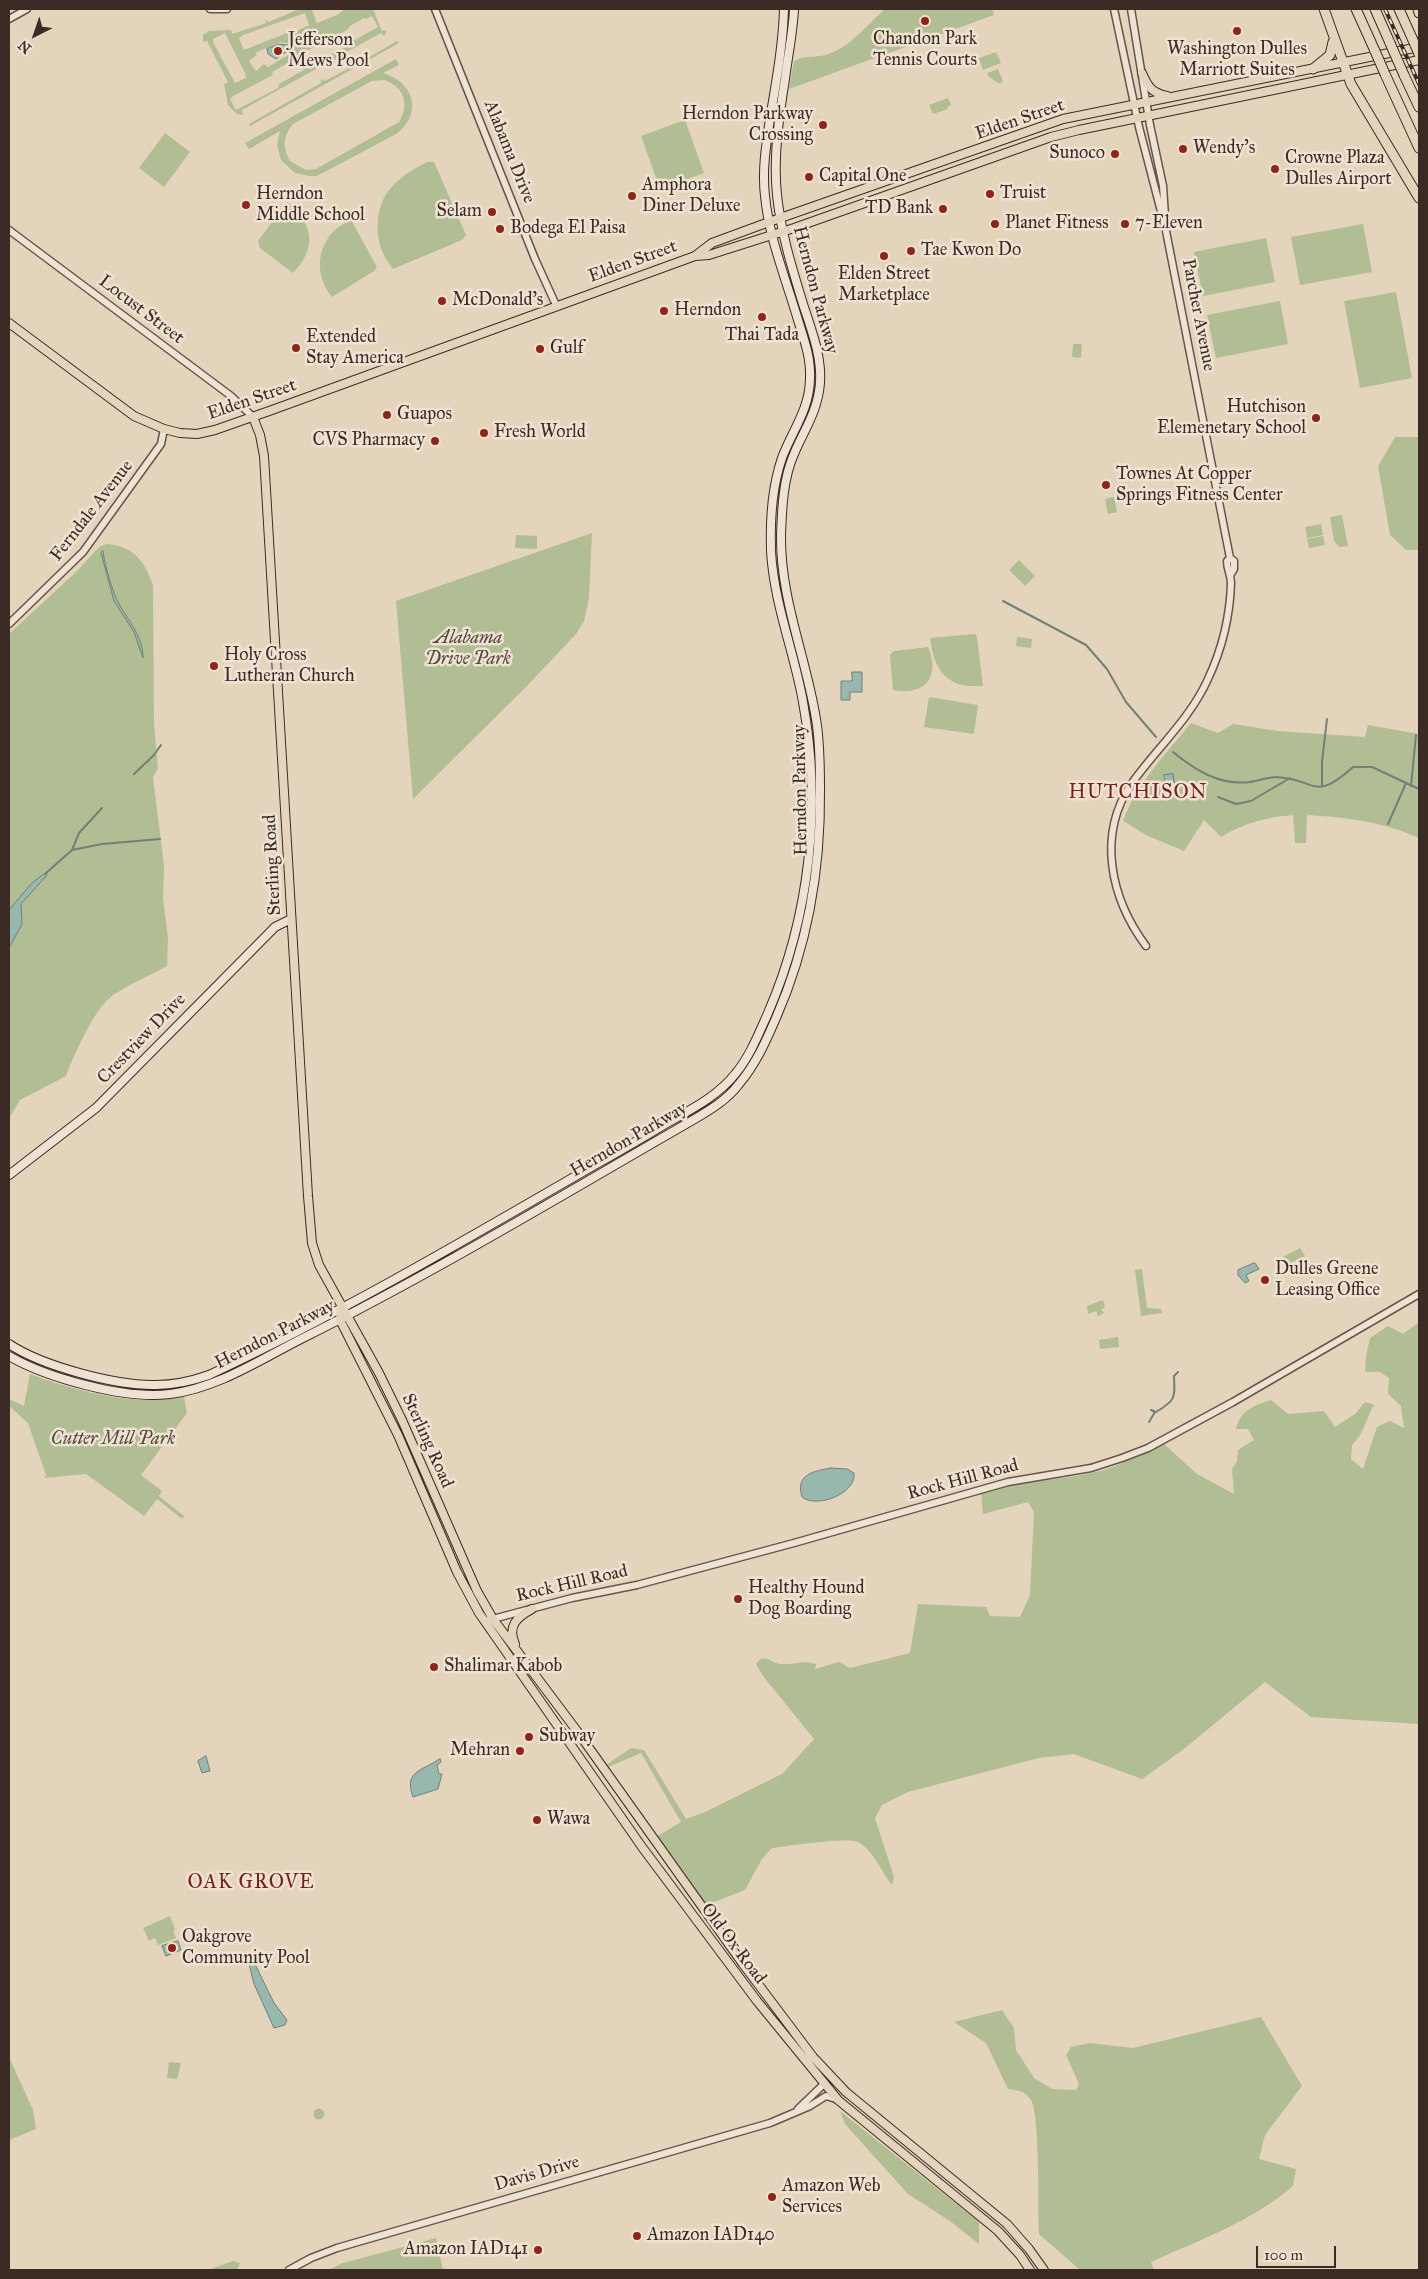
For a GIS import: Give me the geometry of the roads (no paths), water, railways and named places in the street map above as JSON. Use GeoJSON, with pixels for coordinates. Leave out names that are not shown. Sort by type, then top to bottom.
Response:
{"type":"FeatureCollection","features":[{"type":"Feature","properties":{"kind":"highway"},"geometry":{"type":"LineString","coordinates":[[1324,9],[1347,76],[1419,198]]}},
{"type":"Feature","properties":{"kind":"highway"},"geometry":{"type":"LineString","coordinates":[[1356,9],[1419,148]]}},
{"type":"Feature","properties":{"kind":"highway"},"geometry":{"type":"LineString","coordinates":[[1375,9],[1419,107]]}},
{"type":"Feature","properties":{"kind":"highway"},"geometry":{"type":"LineString","coordinates":[[1399,9],[1419,54]]}},
{"type":"Feature","properties":{"kind":"highway"},"geometry":{"type":"LineString","coordinates":[[1418,9],[1419,13]]}},
{"type":"Feature","properties":{"kind":"highway"},"geometry":{"type":"LineString","coordinates":[[1314,69],[1331,54],[1333,34]]}},
{"type":"Feature","properties":{"kind":"main road","name":"Herndon Parkway"},"geometry":{"type":"LineString","coordinates":[[9,1344],[38,1360],[79,1372],[138,1385],[169,1384],[209,1375],[397,1280],[710,1098],[732,1078],[743,1062],[779,986],[796,934],[804,897],[809,851],[811,804],[806,720],[774,582],[772,517],[779,469],[784,452],[802,417],[809,392],[810,372],[805,345],[772,234],[765,198],[764,165],[784,9]]}},
{"type":"Feature","properties":{"kind":"main road","name":"Herndon Parkway"},"geometry":{"type":"LineString","coordinates":[[9,1356],[36,1370],[63,1378],[138,1394],[168,1394],[199,1388],[340,1320],[423,1275],[717,1105],[733,1091],[750,1070],[783,1002],[796,966],[811,906],[819,850],[817,728],[809,681],[786,591],[781,552],[782,516],[788,474],[794,455],[815,412],[820,374],[818,355],[782,231],[776,185],[776,149],[794,9]]}},
{"type":"Feature","properties":{"kind":"main road","name":"Elden Street"},"geometry":{"type":"LineString","coordinates":[[695,256],[712,243],[769,222],[1082,114],[1419,47]]}},
{"type":"Feature","properties":{"kind":"main road","name":"Elden Street"},"geometry":{"type":"LineString","coordinates":[[9,323],[128,412],[145,422],[180,433],[202,433],[695,256],[709,255],[782,231],[1039,141],[1079,130],[1419,60]]}},
{"type":"Feature","properties":{"kind":"main road"},"geometry":{"type":"LineString","coordinates":[[1142,74],[1146,84],[1152,91],[1172,97]]}},
{"type":"Feature","properties":{"kind":"main road","name":"Sterling Road"},"geometry":{"type":"LineString","coordinates":[[253,416],[262,444],[266,475],[311,1238],[319,1265],[341,1308],[348,1315],[402,1420],[477,1591]]}},
{"type":"Feature","properties":{"kind":"main road","name":"Crestview Drive"},"geometry":{"type":"LineString","coordinates":[[9,1175],[96,1108],[275,927],[292,919]]}},
{"type":"Feature","properties":{"kind":"main road"},"geometry":{"type":"LineString","coordinates":[[340,1320],[341,1308]]}},
{"type":"Feature","properties":{"kind":"main road","name":"Sterling Road"},"geometry":{"type":"LineString","coordinates":[[340,1320],[398,1435],[465,1589]]}},
{"type":"Feature","properties":{"kind":"main road","name":"Old Ox Road"},"geometry":{"type":"LineString","coordinates":[[465,1589],[483,1622],[642,1847],[734,1971],[824,2084],[837,2099],[998,2231],[1020,2255],[1030,2270]]}},
{"type":"Feature","properties":{"kind":"main road","name":"Old Ox Road"},"geometry":{"type":"LineString","coordinates":[[477,1591],[493,1619],[519,1652],[773,2005],[813,2057],[842,2088],[1007,2224],[1044,2270]]}},
{"type":"Feature","properties":{"kind":"main road"},"geometry":{"type":"LineString","coordinates":[[519,1652],[512,1635],[512,1626],[519,1617],[532,1609]]}},
{"type":"Feature","properties":{"kind":"main road"},"geometry":{"type":"LineString","coordinates":[[824,2084],[833,2084],[842,2088]]}},
{"type":"Feature","properties":{"kind":"street"},"geometry":{"type":"LineString","coordinates":[[9,19],[27,9]]}},
{"type":"Feature","properties":{"kind":"street"},"geometry":{"type":"LineString","coordinates":[[210,9],[227,9]]}},
{"type":"Feature","properties":{"kind":"street","name":"Alabama Drive"},"geometry":{"type":"LineString","coordinates":[[435,9],[535,259],[556,305]]}},
{"type":"Feature","properties":{"kind":"street","name":"Parcher Avenue"},"geometry":{"type":"LineString","coordinates":[[1114,9],[1137,118],[1165,225],[1230,558],[1234,561],[1226,625],[1219,654],[1208,680],[1189,712],[1132,784],[1114,823],[1111,857],[1114,880],[1125,912],[1146,946]]}},
{"type":"Feature","properties":{"kind":"street","name":"Parcher Avenue"},"geometry":{"type":"LineString","coordinates":[[1131,9],[1149,117],[1163,186],[1165,225]]}},
{"type":"Feature","properties":{"kind":"street","name":"Locust Street"},"geometry":{"type":"LineString","coordinates":[[9,230],[231,396],[253,416]]}},
{"type":"Feature","properties":{"kind":"street","name":"Ferndale Avenue"},"geometry":{"type":"LineString","coordinates":[[9,624],[83,552],[161,444],[164,429]]}},
{"type":"Feature","properties":{"kind":"street","name":"Rock Hill Road"},"geometry":{"type":"LineString","coordinates":[[483,1622],[637,1585],[784,1546],[1008,1482],[1091,1468],[1122,1458],[1148,1448],[1240,1398],[1419,1294]]}},
{"type":"Feature","properties":{"kind":"street","name":"Davis Drive"},"geometry":{"type":"LineString","coordinates":[[796,2112],[824,2084]]}},
{"type":"Feature","properties":{"kind":"street","name":"Davis Drive"},"geometry":{"type":"LineString","coordinates":[[288,2270],[311,2258],[337,2248],[770,2123],[826,2096],[837,2099]]}},
{"type":"Feature","properties":{"kind":"water","name":"Jefferson Mews Pool"},"geometry":{"type":"Polygon","coordinates":[[[279,44],[288,45],[290,51],[276,59],[268,54],[267,49],[279,44]]]}},
{"type":"Feature","properties":{"kind":"water"},"geometry":{"type":"Polygon","coordinates":[[[103,551],[114,593],[138,636],[143,658],[134,632],[114,601],[101,553],[103,551]]]}},
{"type":"Feature","properties":{"kind":"water"},"geometry":{"type":"Polygon","coordinates":[[[852,672],[862,672],[862,692],[850,692],[850,700],[841,700],[841,681],[852,681],[852,672]]]}},
{"type":"Feature","properties":{"kind":"water"},"geometry":{"type":"Polygon","coordinates":[[[1173,774],[1176,795],[1156,798],[1154,786],[1165,784],[1164,775],[1173,774]]]}},
{"type":"Feature","properties":{"kind":"water"},"geometry":{"type":"Polygon","coordinates":[[[44,874],[47,875],[21,904],[22,924],[9,948],[9,910],[31,884],[44,874]]]}},
{"type":"Feature","properties":{"kind":"water"},"geometry":{"type":"Polygon","coordinates":[[[1255,1263],[1259,1269],[1246,1275],[1249,1281],[1245,1283],[1238,1275],[1238,1270],[1255,1263]]]}},
{"type":"Feature","properties":{"kind":"water"},"geometry":{"type":"Polygon","coordinates":[[[831,1468],[847,1469],[854,1473],[853,1480],[843,1493],[826,1500],[817,1501],[802,1497],[801,1483],[808,1475],[831,1468]]]}},
{"type":"Feature","properties":{"kind":"water"},"geometry":{"type":"Polygon","coordinates":[[[206,1756],[210,1771],[202,1773],[198,1761],[206,1756]]]}},
{"type":"Feature","properties":{"kind":"water"},"geometry":{"type":"Polygon","coordinates":[[[440,1759],[441,1762],[437,1765],[439,1774],[442,1774],[438,1789],[413,1797],[410,1784],[411,1779],[417,1772],[440,1759]]]}},
{"type":"Feature","properties":{"kind":"water","name":"Oakgrove Community Pool"},"geometry":{"type":"Polygon","coordinates":[[[178,1941],[181,1950],[166,1956],[162,1946],[178,1941]]]}},
{"type":"Feature","properties":{"kind":"water"},"geometry":{"type":"Polygon","coordinates":[[[254,1962],[274,2003],[287,2020],[285,2025],[274,2028],[254,1984],[249,1964],[254,1962]]]}},
{"type":"Feature","properties":{"kind":"waterway"},"geometry":{"type":"LineString","coordinates":[[1003,601],[1086,645],[1107,669],[1126,702],[1156,737]]}},
{"type":"Feature","properties":{"kind":"waterway"},"geometry":{"type":"LineString","coordinates":[[1322,786],[1322,762],[1327,719]]}},
{"type":"Feature","properties":{"kind":"waterway"},"geometry":{"type":"LineString","coordinates":[[1411,786],[1416,735]]}},
{"type":"Feature","properties":{"kind":"waterway"},"geometry":{"type":"LineString","coordinates":[[134,774],[154,755],[161,745]]}},
{"type":"Feature","properties":{"kind":"waterway"},"geometry":{"type":"LineString","coordinates":[[1173,752],[1190,765],[1208,775],[1228,782],[1250,782],[1276,777],[1322,787],[1340,778],[1353,767],[1372,767],[1419,789]]}},
{"type":"Feature","properties":{"kind":"waterway"},"geometry":{"type":"LineString","coordinates":[[1218,797],[1236,804],[1251,801],[1290,778]]}},
{"type":"Feature","properties":{"kind":"waterway"},"geometry":{"type":"LineString","coordinates":[[1388,824],[1406,783]]}},
{"type":"Feature","properties":{"kind":"waterway"},"geometry":{"type":"LineString","coordinates":[[72,850],[79,833],[102,808]]}},
{"type":"Feature","properties":{"kind":"waterway"},"geometry":{"type":"LineString","coordinates":[[45,874],[72,850],[102,844],[160,839]]}},
{"type":"Feature","properties":{"kind":"waterway"},"geometry":{"type":"LineString","coordinates":[[1149,1422],[1155,1412],[1151,1410],[1156,1412],[1173,1398],[1174,1376],[1178,1372]]}},
{"type":"Feature","properties":{"kind":"railway"},"geometry":{"type":"LineString","coordinates":[[1385,9],[1419,84]]}},
{"type":"Feature","properties":{"kind":"place","name":"Chandon Park Tennis Courts"},"geometry":{"type":"Point","coordinates":[925,21]}},
{"type":"Feature","properties":{"kind":"place","name":"Washington Dulles Marriott Suites"},"geometry":{"type":"Point","coordinates":[1237,31]}},
{"type":"Feature","properties":{"kind":"place","name":"Jefferson Mews Pool"},"geometry":{"type":"Point","coordinates":[278,51]}},
{"type":"Feature","properties":{"kind":"place","name":"Herndon Parkway Crossing"},"geometry":{"type":"Point","coordinates":[823,125]}},
{"type":"Feature","properties":{"kind":"place","name":"Wendy's"},"geometry":{"type":"Point","coordinates":[1183,149]}},
{"type":"Feature","properties":{"kind":"place","name":"Sunoco"},"geometry":{"type":"Point","coordinates":[1115,154]}},
{"type":"Feature","properties":{"kind":"place","name":"Crowne Plaza Dulles Airport"},"geometry":{"type":"Point","coordinates":[1275,169]}},
{"type":"Feature","properties":{"kind":"place","name":"Capital One"},"geometry":{"type":"Point","coordinates":[809,177]}},
{"type":"Feature","properties":{"kind":"place","name":"Truist"},"geometry":{"type":"Point","coordinates":[990,194]}},
{"type":"Feature","properties":{"kind":"place","name":"Amphora Diner Deluxe"},"geometry":{"type":"Point","coordinates":[632,196]}},
{"type":"Feature","properties":{"kind":"place","name":"Herndon Middle School"},"geometry":{"type":"Point","coordinates":[246,205]}},
{"type":"Feature","properties":{"kind":"place","name":"TD Bank"},"geometry":{"type":"Point","coordinates":[943,209]}},
{"type":"Feature","properties":{"kind":"place","name":"Selam"},"geometry":{"type":"Point","coordinates":[492,212]}},
{"type":"Feature","properties":{"kind":"place","name":"Planet Fitness"},"geometry":{"type":"Point","coordinates":[995,224]}},
{"type":"Feature","properties":{"kind":"place","name":"7-Eleven"},"geometry":{"type":"Point","coordinates":[1125,224]}},
{"type":"Feature","properties":{"kind":"place","name":"Bodega El Paisa"},"geometry":{"type":"Point","coordinates":[500,229]}},
{"type":"Feature","properties":{"kind":"place","name":"Tae Kwon Do"},"geometry":{"type":"Point","coordinates":[911,251]}},
{"type":"Feature","properties":{"kind":"place","name":"Elden Street Marketplace"},"geometry":{"type":"Point","coordinates":[884,256]}},
{"type":"Feature","properties":{"kind":"place","name":"McDonald's"},"geometry":{"type":"Point","coordinates":[442,301]}},
{"type":"Feature","properties":{"kind":"place","name":"Herndon"},"geometry":{"type":"Point","coordinates":[664,311]}},
{"type":"Feature","properties":{"kind":"place","name":"Thai Tada"},"geometry":{"type":"Point","coordinates":[762,317]}},
{"type":"Feature","properties":{"kind":"place","name":"Extended Stay America"},"geometry":{"type":"Point","coordinates":[296,348]}},
{"type":"Feature","properties":{"kind":"place","name":"Gulf"},"geometry":{"type":"Point","coordinates":[540,349]}},
{"type":"Feature","properties":{"kind":"place","name":"Guapos"},"geometry":{"type":"Point","coordinates":[387,415]}},
{"type":"Feature","properties":{"kind":"place","name":"Hutchison Elemenetary School"},"geometry":{"type":"Point","coordinates":[1316,418]}},
{"type":"Feature","properties":{"kind":"place","name":"Fresh World"},"geometry":{"type":"Point","coordinates":[484,433]}},
{"type":"Feature","properties":{"kind":"place","name":"CVS Pharmacy"},"geometry":{"type":"Point","coordinates":[435,441]}},
{"type":"Feature","properties":{"kind":"place","name":"Townes At Copper Springs Fitness Center"},"geometry":{"type":"Point","coordinates":[1106,485]}},
{"type":"Feature","properties":{"kind":"place","name":"Holy Cross Lutheran Church"},"geometry":{"type":"Point","coordinates":[214,666]}},
{"type":"Feature","properties":{"kind":"place","name":"Dulles Greene Leasing Office"},"geometry":{"type":"Point","coordinates":[1265,1280]}},
{"type":"Feature","properties":{"kind":"place","name":"Healthy Hound Dog Boarding"},"geometry":{"type":"Point","coordinates":[738,1599]}},
{"type":"Feature","properties":{"kind":"place","name":"Shalimar Kabob"},"geometry":{"type":"Point","coordinates":[434,1667]}},
{"type":"Feature","properties":{"kind":"place","name":"Subway"},"geometry":{"type":"Point","coordinates":[529,1737]}},
{"type":"Feature","properties":{"kind":"place","name":"Mehran"},"geometry":{"type":"Point","coordinates":[520,1751]}},
{"type":"Feature","properties":{"kind":"place","name":"Wawa"},"geometry":{"type":"Point","coordinates":[537,1820]}},
{"type":"Feature","properties":{"kind":"place","name":"Oakgrove Community Pool"},"geometry":{"type":"Point","coordinates":[172,1948]}},
{"type":"Feature","properties":{"kind":"place","name":"Amazon Web Services"},"geometry":{"type":"Point","coordinates":[772,2197]}},
{"type":"Feature","properties":{"kind":"place","name":"Amazon IAD140"},"geometry":{"type":"Point","coordinates":[637,2236]}},
{"type":"Feature","properties":{"kind":"place","name":"Amazon IAD141"},"geometry":{"type":"Point","coordinates":[538,2250]}},
{"type":"Feature","properties":{"kind":"district","name":"HUTCHISON"},"geometry":{"type":"Point","coordinates":[1138,793]}},
{"type":"Feature","properties":{"kind":"district","name":"OAK GROVE"},"geometry":{"type":"Point","coordinates":[251,1883]}},
{"type":"Feature","properties":{"kind":"park label","name":"Alabama Drive Park"},"geometry":{"type":"Point","coordinates":[468,649]}},
{"type":"Feature","properties":{"kind":"park label","name":"Cutter Mill Park"},"geometry":{"type":"Point","coordinates":[113,1440]}}]}
